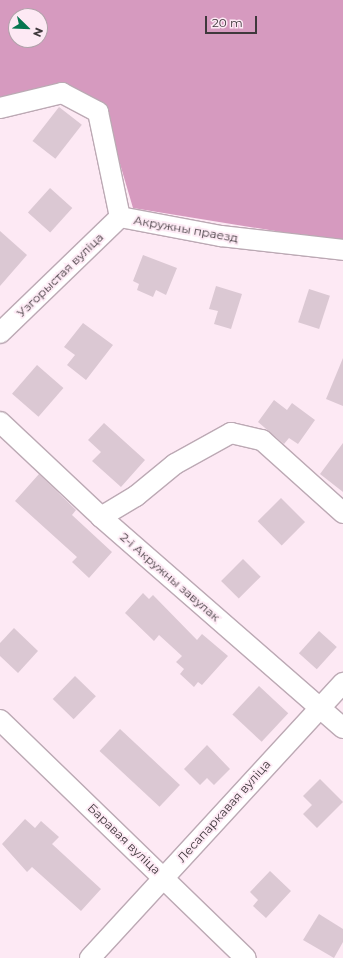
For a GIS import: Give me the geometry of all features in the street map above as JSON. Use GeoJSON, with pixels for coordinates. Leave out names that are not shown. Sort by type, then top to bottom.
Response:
{"type":"FeatureCollection","features":[{"type":"Feature","properties":{"kind":"street","name":"Акружны праезд"},"geometry":{"type":"LineString","coordinates":[[0,108],[62,93],[98,112],[120,217],[221,236],[343,250]]}},
{"type":"Feature","properties":{"kind":"street","name":"Узгорыстая вуліца"},"geometry":{"type":"LineString","coordinates":[[0,333],[120,217]]}},
{"type":"Feature","properties":{"kind":"street","name":"2-і Акружны завулак"},"geometry":{"type":"LineString","coordinates":[[0,422],[101,517],[343,728]]}},
{"type":"Feature","properties":{"kind":"street"},"geometry":{"type":"LineString","coordinates":[[101,517],[136,496],[175,464],[231,433],[262,440],[343,513]]}},
{"type":"Feature","properties":{"kind":"street","name":"Лесапаркавая вуліца"},"geometry":{"type":"LineString","coordinates":[[90,958],[318,706],[343,683]]}},
{"type":"Feature","properties":{"kind":"street","name":"Баравая вуліца"},"geometry":{"type":"LineString","coordinates":[[0,720],[246,958]]}},
{"type":"Feature","properties":{"kind":"shaded area"},"geometry":{"type":"Polygon","coordinates":[[[0,0],[343,0],[343,242],[133,208],[103,106],[66,85],[0,101],[0,0]]]}},
{"type":"Feature","properties":{"kind":"building"},"geometry":{"type":"Polygon","coordinates":[[[59,107],[82,125],[55,159],[33,141],[59,107]]]}},
{"type":"Feature","properties":{"kind":"building"},"geometry":{"type":"Polygon","coordinates":[[[50,188],[72,208],[50,233],[28,213],[50,188]]]}},
{"type":"Feature","properties":{"kind":"building"},"geometry":{"type":"Polygon","coordinates":[[[0,231],[27,255],[0,286],[0,231]]]}},
{"type":"Feature","properties":{"kind":"building"},"geometry":{"type":"Polygon","coordinates":[[[143,255],[177,268],[166,295],[156,290],[153,297],[137,290],[139,284],[133,281],[143,255]]]}},
{"type":"Feature","properties":{"kind":"building"},"geometry":{"type":"Polygon","coordinates":[[[216,286],[242,294],[231,329],[214,324],[218,311],[209,309],[216,286]]]}},
{"type":"Feature","properties":{"kind":"building"},"geometry":{"type":"Polygon","coordinates":[[[309,289],[330,296],[319,329],[298,322],[309,289]]]}},
{"type":"Feature","properties":{"kind":"building"},"geometry":{"type":"Polygon","coordinates":[[[83,323],[113,345],[86,380],[67,365],[75,355],[64,347],[83,323]]]}},
{"type":"Feature","properties":{"kind":"building"},"geometry":{"type":"Polygon","coordinates":[[[343,358],[343,406],[326,399],[343,358]]]}},
{"type":"Feature","properties":{"kind":"building"},"geometry":{"type":"Polygon","coordinates":[[[37,365],[63,388],[38,417],[12,394],[37,365]]]}},
{"type":"Feature","properties":{"kind":"building"},"geometry":{"type":"Polygon","coordinates":[[[274,400],[287,410],[292,403],[315,420],[298,444],[289,438],[284,444],[258,422],[274,400]]]}},
{"type":"Feature","properties":{"kind":"building"},"geometry":{"type":"Polygon","coordinates":[[[104,423],[145,460],[121,487],[92,461],[101,452],[88,440],[104,423]]]}},
{"type":"Feature","properties":{"kind":"building"},"geometry":{"type":"Polygon","coordinates":[[[343,443],[343,492],[320,474],[343,443]]]}},
{"type":"Feature","properties":{"kind":"building"},"geometry":{"type":"Polygon","coordinates":[[[39,474],[76,510],[72,515],[112,552],[89,578],[72,562],[77,557],[15,501],[39,474]]]}},
{"type":"Feature","properties":{"kind":"building"},"geometry":{"type":"Polygon","coordinates":[[[281,498],[305,522],[282,545],[258,521],[281,498]]]}},
{"type":"Feature","properties":{"kind":"building"},"geometry":{"type":"Polygon","coordinates":[[[243,559],[261,577],[239,599],[221,581],[243,559]]]}},
{"type":"Feature","properties":{"kind":"building"},"geometry":{"type":"Polygon","coordinates":[[[143,593],[149,599],[153,595],[197,640],[202,634],[228,656],[202,685],[198,682],[194,687],[180,674],[184,669],[176,662],[182,656],[159,635],[154,641],[125,613],[143,593]]]}},
{"type":"Feature","properties":{"kind":"building"},"geometry":{"type":"Polygon","coordinates":[[[14,628],[38,651],[18,673],[0,656],[0,643],[14,628]]]}},
{"type":"Feature","properties":{"kind":"building"},"geometry":{"type":"Polygon","coordinates":[[[319,631],[337,647],[317,669],[299,653],[319,631]]]}},
{"type":"Feature","properties":{"kind":"building"},"geometry":{"type":"Polygon","coordinates":[[[75,676],[96,696],[74,719],[53,699],[75,676]]]}},
{"type":"Feature","properties":{"kind":"building"},"geometry":{"type":"Polygon","coordinates":[[[259,686],[288,713],[262,742],[232,715],[259,686]]]}},
{"type":"Feature","properties":{"kind":"building"},"geometry":{"type":"Polygon","coordinates":[[[120,729],[180,785],[160,807],[100,751],[120,729]]]}},
{"type":"Feature","properties":{"kind":"building"},"geometry":{"type":"Polygon","coordinates":[[[207,745],[230,769],[214,785],[207,778],[200,785],[184,769],[207,745]]]}},
{"type":"Feature","properties":{"kind":"building"},"geometry":{"type":"Polygon","coordinates":[[[320,779],[343,802],[317,828],[303,814],[312,805],[303,796],[320,779]]]}},
{"type":"Feature","properties":{"kind":"building"},"geometry":{"type":"Polygon","coordinates":[[[25,819],[35,828],[41,821],[59,837],[52,844],[101,889],[81,911],[32,867],[27,872],[2,844],[25,819]]]}},
{"type":"Feature","properties":{"kind":"building"},"geometry":{"type":"Polygon","coordinates":[[[270,871],[291,891],[266,918],[253,906],[258,900],[250,892],[270,871]]]}},
{"type":"Feature","properties":{"kind":"building"},"geometry":{"type":"Polygon","coordinates":[[[319,914],[343,929],[343,942],[334,958],[303,940],[319,914]]]}}]}
